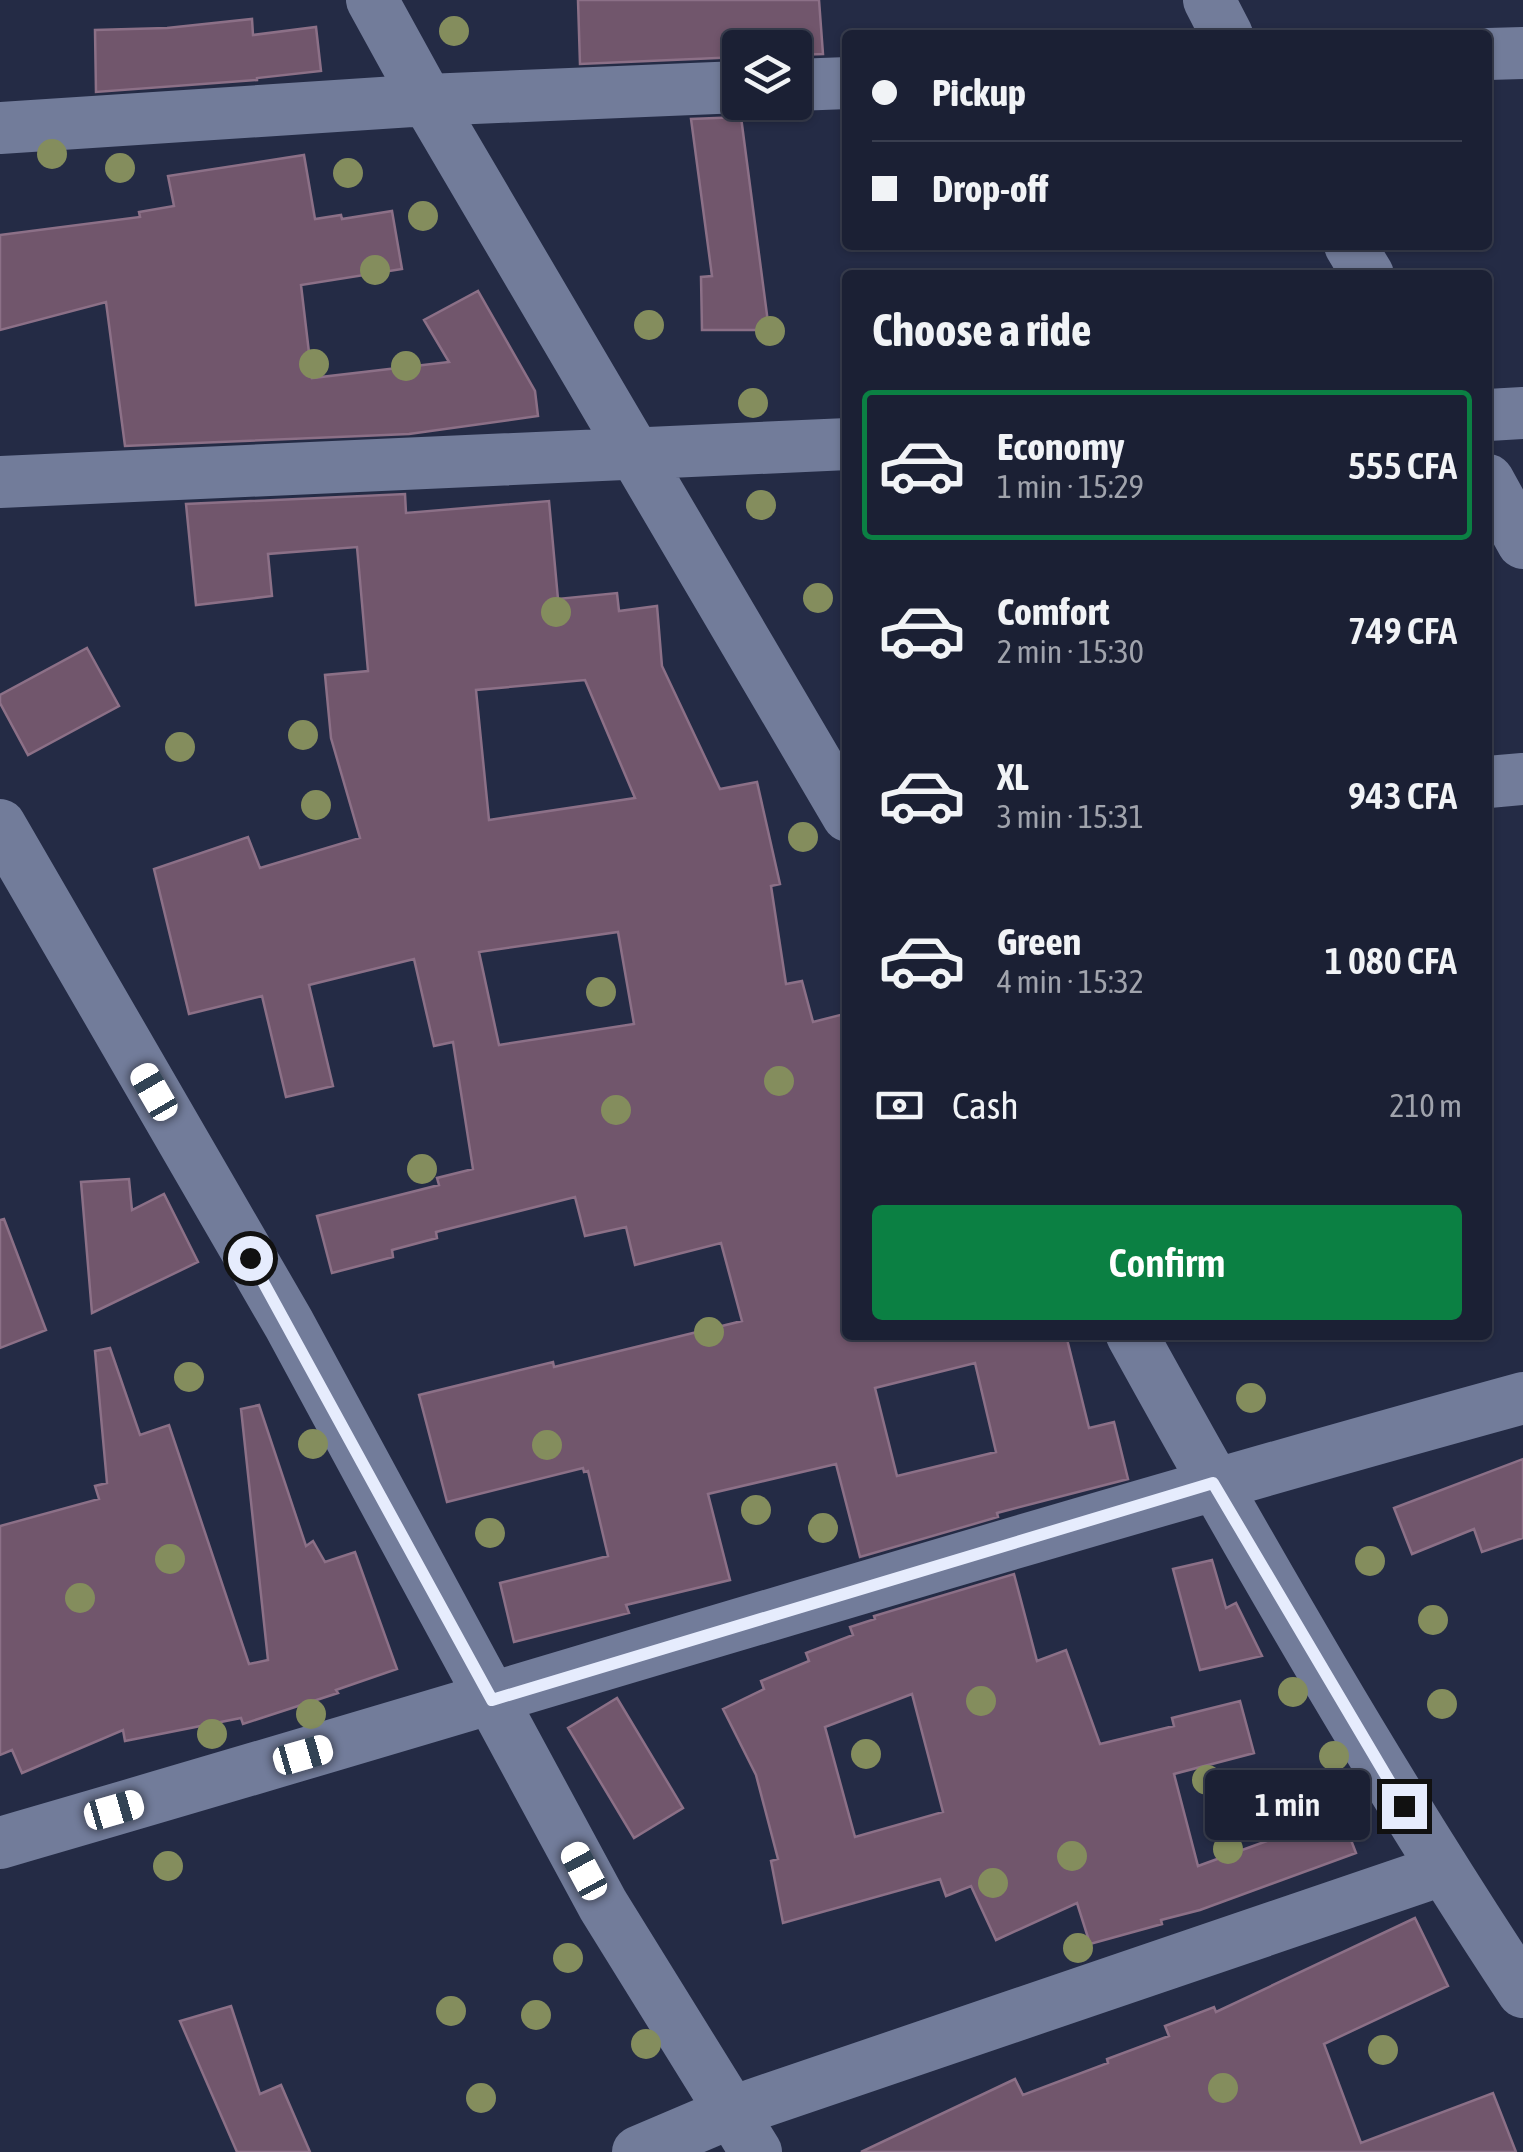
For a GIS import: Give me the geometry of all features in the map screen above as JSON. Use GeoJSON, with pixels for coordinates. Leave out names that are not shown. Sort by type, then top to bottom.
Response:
{"type":"FeatureCollection","features":[{"type":"Feature","properties":{"kind":"street"},"geometry":{"type":"LineString","coordinates":[[372,0],[842,806]]}},
{"type":"Feature","properties":{"kind":"street"},"geometry":{"type":"LineString","coordinates":[[1209,0],[1225,30]]}},
{"type":"Feature","properties":{"kind":"street"},"geometry":{"type":"LineString","coordinates":[[1492,54],[1523,53]]}},
{"type":"Feature","properties":{"kind":"street"},"geometry":{"type":"LineString","coordinates":[[812,84],[842,83]]}},
{"type":"Feature","properties":{"kind":"street"},"geometry":{"type":"LineString","coordinates":[[0,128],[427,100],[722,88]]}},
{"type":"Feature","properties":{"kind":"street"},"geometry":{"type":"LineString","coordinates":[[1492,415],[1523,413]]}},
{"type":"Feature","properties":{"kind":"street"},"geometry":{"type":"LineString","coordinates":[[0,482],[842,444]]}},
{"type":"Feature","properties":{"kind":"street"},"geometry":{"type":"LineString","coordinates":[[1492,487],[1523,543]]}},
{"type":"Feature","properties":{"kind":"street"},"geometry":{"type":"LineString","coordinates":[[1492,782],[1523,779]]}},
{"type":"Feature","properties":{"kind":"street"},"geometry":{"type":"LineString","coordinates":[[0,825],[288,1324],[603,1905],[744,2132]]}},
{"type":"Feature","properties":{"kind":"street"},"geometry":{"type":"LineString","coordinates":[[1135,1340],[1213,1483],[1442,1870],[1523,1992]]}},
{"type":"Feature","properties":{"kind":"street"},"geometry":{"type":"LineString","coordinates":[[0,1843],[1213,1483],[1523,1398]]}},
{"type":"Feature","properties":{"kind":"street"},"geometry":{"type":"LineString","coordinates":[[638,2152],[744,2132],[1442,1870]]}},
{"type":"Feature","properties":{"kind":"building"},"geometry":{"type":"Polygon","coordinates":[[[578,0],[819,0],[823,54],[812,54],[812,30],[722,30],[722,58],[580,64],[578,0]]]}},
{"type":"Feature","properties":{"kind":"building"},"geometry":{"type":"Polygon","coordinates":[[[252,19],[253,35],[316,27],[321,71],[257,80],[96,92],[95,30],[167,28],[252,19]]]}},
{"type":"Feature","properties":{"kind":"building"},"geometry":{"type":"Polygon","coordinates":[[[691,119],[741,120],[769,330],[702,330],[701,277],[712,276],[691,119]]]}},
{"type":"Feature","properties":{"kind":"building"},"geometry":{"type":"Polygon","coordinates":[[[304,155],[315,219],[392,211],[402,269],[301,285],[312,378],[449,362],[424,320],[478,291],[535,391],[538,416],[409,434],[125,446],[106,302],[0,330],[0,235],[140,217],[139,212],[174,206],[168,176],[304,155]]]}},
{"type":"Feature","properties":{"kind":"building"},"geometry":{"type":"Polygon","coordinates":[[[405,494],[406,513],[549,501],[558,599],[617,593],[619,611],[657,606],[662,666],[720,789],[757,782],[780,884],[771,886],[786,984],[802,981],[813,1022],[842,1015],[842,1340],[1067,1340],[1089,1428],[1114,1422],[1128,1479],[997,1513],[998,1517],[860,1557],[836,1464],[708,1494],[730,1580],[626,1605],[629,1613],[514,1642],[500,1583],[608,1556],[588,1471],[583,1468],[447,1502],[419,1395],[742,1321],[721,1243],[635,1265],[626,1227],[585,1236],[575,1197],[436,1232],[437,1238],[392,1250],[393,1257],[332,1273],[317,1216],[439,1185],[437,1178],[473,1169],[453,1042],[434,1046],[414,959],[309,985],[333,1086],[286,1097],[262,996],[189,1014],[154,869],[248,837],[260,868],[360,838],[331,738],[325,675],[368,671],[357,547],[268,554],[272,596],[196,605],[186,504],[405,494]],[[585,680],[476,690],[489,820],[635,798],[585,680]],[[618,932],[479,952],[499,1045],[634,1024],[618,932]],[[975,1363],[875,1388],[897,1476],[996,1452],[975,1363]]]}},
{"type":"Feature","properties":{"kind":"building"},"geometry":{"type":"Polygon","coordinates":[[[87,648],[119,706],[28,755],[0,703],[0,695],[87,648]]]}},
{"type":"Feature","properties":{"kind":"building"},"geometry":{"type":"Polygon","coordinates":[[[129,1179],[132,1210],[164,1194],[198,1262],[92,1313],[81,1182],[129,1179]]]}},
{"type":"Feature","properties":{"kind":"building"},"geometry":{"type":"Polygon","coordinates":[[[4,1219],[46,1330],[0,1348],[0,1220],[4,1219]]]}},
{"type":"Feature","properties":{"kind":"building"},"geometry":{"type":"Polygon","coordinates":[[[110,1348],[140,1435],[169,1425],[249,1664],[268,1660],[241,1409],[259,1405],[306,1546],[313,1541],[325,1562],[355,1552],[397,1669],[243,1724],[241,1718],[125,1741],[123,1730],[22,1773],[12,1750],[0,1755],[0,1526],[99,1499],[95,1486],[107,1483],[95,1351],[110,1348]]]}},
{"type":"Feature","properties":{"kind":"building"},"geometry":{"type":"Polygon","coordinates":[[[1523,1459],[1523,1538],[1482,1552],[1474,1529],[1412,1554],[1394,1508],[1523,1459]]]}},
{"type":"Feature","properties":{"kind":"building"},"geometry":{"type":"Polygon","coordinates":[[[1212,1560],[1226,1608],[1236,1603],[1262,1656],[1200,1670],[1173,1569],[1212,1560]]]}},
{"type":"Feature","properties":{"kind":"building"},"geometry":{"type":"Polygon","coordinates":[[[1014,1574],[1037,1661],[1066,1650],[1100,1744],[1174,1726],[1172,1718],[1240,1701],[1254,1753],[1174,1774],[1198,1866],[1341,1814],[1356,1853],[1200,1910],[1161,1920],[1162,1924],[1090,1944],[1077,1903],[996,1940],[971,1886],[946,1896],[940,1879],[783,1923],[771,1861],[778,1859],[756,1775],[723,1709],[764,1689],[761,1681],[809,1661],[806,1653],[853,1635],[850,1627],[875,1619],[874,1616],[1014,1574]],[[912,1694],[825,1727],[855,1837],[943,1812],[912,1694]]]}},
{"type":"Feature","properties":{"kind":"building"},"geometry":{"type":"Polygon","coordinates":[[[617,1698],[683,1808],[634,1838],[568,1728],[617,1698]]]}},
{"type":"Feature","properties":{"kind":"building"},"geometry":{"type":"Polygon","coordinates":[[[1415,1918],[1448,1986],[1324,2044],[1361,2143],[1493,2093],[1516,2152],[861,2152],[1015,2079],[1023,2095],[1108,2063],[1107,2059],[1169,2036],[1165,2026],[1214,2007],[1216,2012],[1415,1918]]]}},
{"type":"Feature","properties":{"kind":"building"},"geometry":{"type":"Polygon","coordinates":[[[231,2006],[260,2094],[281,2085],[310,2152],[237,2152],[180,2021],[231,2006]]]}},
{"type":"Feature","properties":{"kind":"route"},"geometry":{"type":"LineString","coordinates":[[250,1258],[492,1700],[1213,1483],[1404,1806]]}}]}
